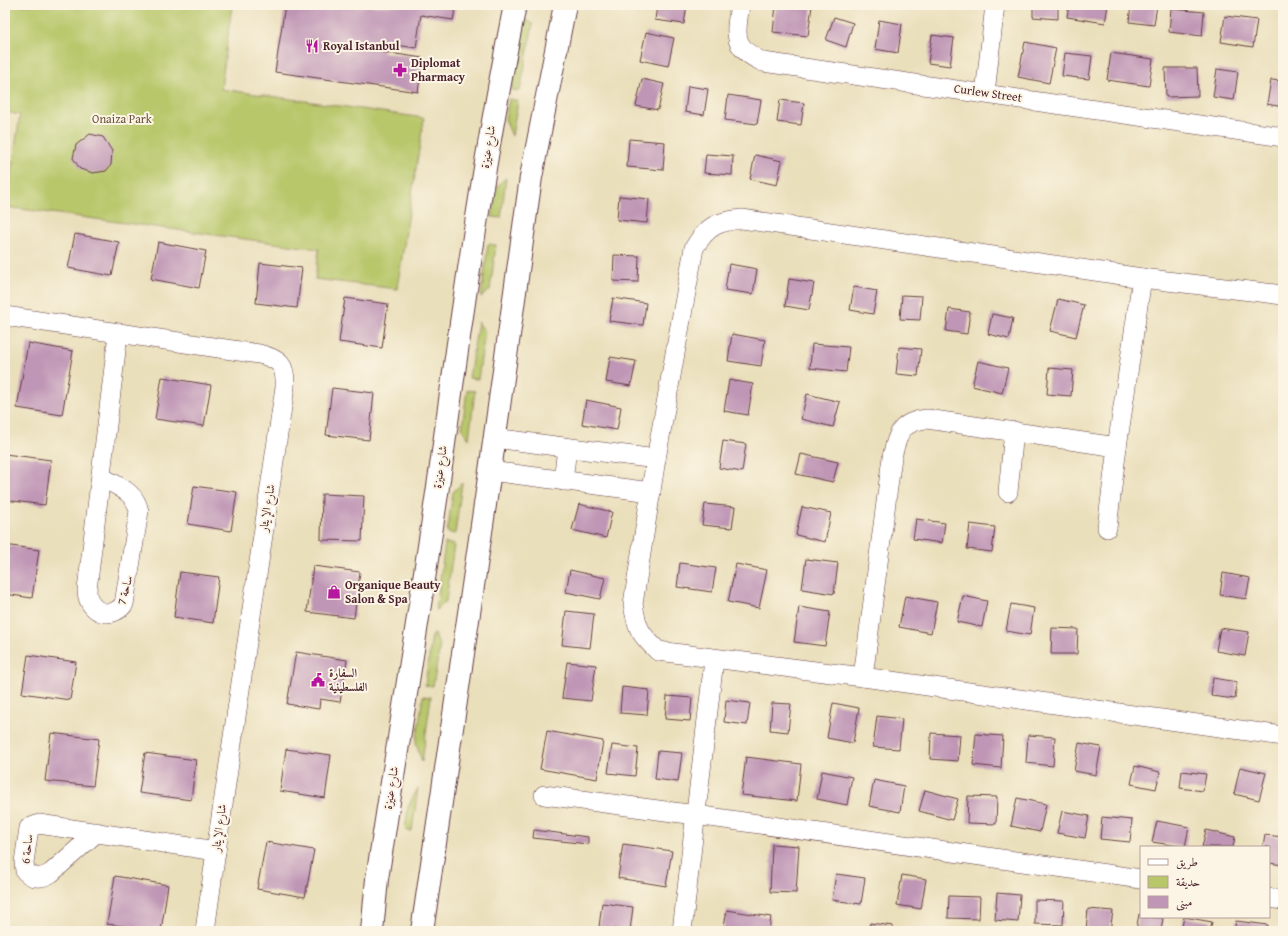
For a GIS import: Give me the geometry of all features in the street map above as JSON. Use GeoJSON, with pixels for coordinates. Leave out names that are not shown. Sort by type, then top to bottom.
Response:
{"type":"FeatureCollection","features":[{"type":"Feature","properties":{"kind":"highway","name":"شارع عنيزة"},"geometry":{"type":"LineString","coordinates":[[372,931],[377,879],[441,465],[478,204],[495,105],[515,5]]}},
{"type":"Feature","properties":{"kind":"highway"},"geometry":{"type":"LineString","coordinates":[[422,931],[490,471],[531,177],[565,5]]}},
{"type":"Feature","properties":{"kind":"highway"},"geometry":{"type":"LineString","coordinates":[[428,892],[430,931]]}},
{"type":"Feature","properties":{"kind":"street","name":"Curlew Street"},"geometry":{"type":"LineString","coordinates":[[740,5],[737,26],[741,48],[749,55],[763,62],[1283,136]]}},
{"type":"Feature","properties":{"kind":"street"},"geometry":{"type":"LineString","coordinates":[[985,93],[995,5]]}},
{"type":"Feature","properties":{"kind":"street"},"geometry":{"type":"LineString","coordinates":[[1283,295],[1142,278],[742,219],[725,220],[713,226],[701,236],[694,248],[656,459],[652,492],[633,604],[636,623],[641,634],[658,651],[714,660],[862,677],[1283,736]]}},
{"type":"Feature","properties":{"kind":"street"},"geometry":{"type":"LineString","coordinates":[[1107,528],[1117,447],[1142,278]]}},
{"type":"Feature","properties":{"kind":"street","name":"شارع الإيثار"},"geometry":{"type":"LineString","coordinates":[[5,316],[259,354],[272,357],[285,370],[285,387],[216,851],[206,931]]}},
{"type":"Feature","properties":{"kind":"street","name":"ساحة 7"},"geometry":{"type":"LineString","coordinates":[[101,477],[133,496],[137,502],[139,511],[124,604],[119,610],[112,613],[105,613],[92,607],[87,598],[101,477],[118,334]]}},
{"type":"Feature","properties":{"kind":"street"},"geometry":{"type":"LineString","coordinates":[[862,677],[892,457],[897,438],[903,426],[913,420],[927,419],[1117,447]]}},
{"type":"Feature","properties":{"kind":"street"},"geometry":{"type":"LineString","coordinates":[[1008,492],[1014,431]]}},
{"type":"Feature","properties":{"kind":"street"},"geometry":{"type":"LineString","coordinates":[[494,438],[656,459]]}},
{"type":"Feature","properties":{"kind":"street"},"geometry":{"type":"LineString","coordinates":[[563,481],[567,448]]}},
{"type":"Feature","properties":{"kind":"street"},"geometry":{"type":"LineString","coordinates":[[490,471],[652,492]]}},
{"type":"Feature","properties":{"kind":"street"},"geometry":{"type":"LineString","coordinates":[[682,931],[714,660]]}},
{"type":"Feature","properties":{"kind":"street"},"geometry":{"type":"LineString","coordinates":[[544,795],[696,815],[1140,880]]}},
{"type":"Feature","properties":{"kind":"street"},"geometry":{"type":"LineString","coordinates":[[97,832],[216,851]]}},
{"type":"Feature","properties":{"kind":"street"},"geometry":{"type":"LineString","coordinates":[[1270,898],[1283,900]]}},
{"type":"Feature","properties":{"kind":"green space","name":"Onaiza Park"},"geometry":{"type":"Polygon","coordinates":[[[11,5],[232,5],[221,89],[424,118],[397,289],[315,279],[319,249],[6,207],[20,115],[5,112],[5,48],[11,5]]]}},
{"type":"Feature","properties":{"kind":"green space"},"geometry":{"type":"Polygon","coordinates":[[[525,19],[533,24],[520,91],[511,90],[525,19]]]}},
{"type":"Feature","properties":{"kind":"green space"},"geometry":{"type":"Polygon","coordinates":[[[509,99],[518,101],[512,136],[505,119],[509,99]]]}},
{"type":"Feature","properties":{"kind":"green space"},"geometry":{"type":"Polygon","coordinates":[[[506,178],[501,218],[492,217],[497,186],[506,178]]]}},
{"type":"Feature","properties":{"kind":"green space"},"geometry":{"type":"Polygon","coordinates":[[[488,244],[496,245],[490,290],[481,297],[488,244]]]}},
{"type":"Feature","properties":{"kind":"green space"},"geometry":{"type":"Polygon","coordinates":[[[478,322],[485,332],[478,379],[469,378],[478,322]]]}},
{"type":"Feature","properties":{"kind":"green space"},"geometry":{"type":"Polygon","coordinates":[[[467,390],[475,391],[469,439],[462,429],[467,390]]]}},
{"type":"Feature","properties":{"kind":"green space"},"geometry":{"type":"Polygon","coordinates":[[[462,483],[455,534],[447,532],[453,492],[462,483]]]}},
{"type":"Feature","properties":{"kind":"green space"},"geometry":{"type":"Polygon","coordinates":[[[445,543],[454,545],[446,601],[436,610],[445,543]]]}},
{"type":"Feature","properties":{"kind":"green space"},"geometry":{"type":"Polygon","coordinates":[[[434,634],[440,646],[433,686],[425,685],[432,635],[434,634]]]}},
{"type":"Feature","properties":{"kind":"green space"},"geometry":{"type":"Polygon","coordinates":[[[423,696],[431,697],[422,762],[416,743],[423,696]]]}},
{"type":"Feature","properties":{"kind":"green space"},"geometry":{"type":"Polygon","coordinates":[[[418,788],[412,831],[405,830],[408,807],[418,788]]]}},
{"type":"Feature","properties":{"kind":"building"},"geometry":{"type":"Polygon","coordinates":[[[285,5],[456,5],[453,20],[421,15],[416,48],[383,43],[382,52],[423,58],[418,92],[275,72],[285,5]]]}},
{"type":"Feature","properties":{"kind":"building"},"geometry":{"type":"Polygon","coordinates":[[[657,5],[687,5],[684,24],[655,20],[657,5]]]}},
{"type":"Feature","properties":{"kind":"building"},"geometry":{"type":"Polygon","coordinates":[[[776,5],[812,5],[808,36],[773,32],[776,5]]]}},
{"type":"Feature","properties":{"kind":"building"},"geometry":{"type":"Polygon","coordinates":[[[1033,5],[1058,5],[1058,19],[1033,17],[1033,5]]]}},
{"type":"Feature","properties":{"kind":"building"},"geometry":{"type":"Polygon","coordinates":[[[1069,5],[1108,5],[1105,23],[1067,17],[1069,5]]]}},
{"type":"Feature","properties":{"kind":"building"},"geometry":{"type":"Polygon","coordinates":[[[1131,5],[1157,5],[1154,25],[1129,22],[1131,5]]]}},
{"type":"Feature","properties":{"kind":"building"},"geometry":{"type":"Polygon","coordinates":[[[1171,9],[1204,12],[1202,36],[1169,32],[1171,9]]]}},
{"type":"Feature","properties":{"kind":"building"},"geometry":{"type":"Polygon","coordinates":[[[1225,16],[1257,20],[1253,47],[1221,42],[1225,16]]]}},
{"type":"Feature","properties":{"kind":"building"},"geometry":{"type":"Polygon","coordinates":[[[834,17],[853,23],[846,47],[826,40],[834,17]]]}},
{"type":"Feature","properties":{"kind":"building"},"geometry":{"type":"Polygon","coordinates":[[[879,20],[902,24],[898,53],[875,49],[879,20]]]}},
{"type":"Feature","properties":{"kind":"building"},"geometry":{"type":"Polygon","coordinates":[[[646,32],[674,38],[668,66],[640,60],[646,32]]]}},
{"type":"Feature","properties":{"kind":"building"},"geometry":{"type":"Polygon","coordinates":[[[932,35],[954,38],[950,66],[928,63],[932,35]]]}},
{"type":"Feature","properties":{"kind":"building"},"geometry":{"type":"Polygon","coordinates":[[[1025,42],[1056,48],[1049,83],[1018,77],[1025,42]]]}},
{"type":"Feature","properties":{"kind":"building"},"geometry":{"type":"Polygon","coordinates":[[[1065,53],[1092,56],[1089,79],[1062,76],[1065,53]]]}},
{"type":"Feature","properties":{"kind":"building"},"geometry":{"type":"Polygon","coordinates":[[[1111,53],[1153,59],[1149,86],[1107,80],[1111,53]]]}},
{"type":"Feature","properties":{"kind":"building"},"geometry":{"type":"Polygon","coordinates":[[[1165,68],[1197,68],[1198,96],[1166,97],[1165,68]]]}},
{"type":"Feature","properties":{"kind":"building"},"geometry":{"type":"Polygon","coordinates":[[[1217,69],[1238,72],[1234,100],[1213,97],[1217,69]]]}},
{"type":"Feature","properties":{"kind":"building"},"geometry":{"type":"Polygon","coordinates":[[[642,79],[664,84],[658,110],[636,106],[642,79]]]}},
{"type":"Feature","properties":{"kind":"building"},"geometry":{"type":"Polygon","coordinates":[[[1271,80],[1283,81],[1283,107],[1267,104],[1271,80]]]}},
{"type":"Feature","properties":{"kind":"building"},"geometry":{"type":"Polygon","coordinates":[[[688,86],[708,89],[704,115],[685,112],[688,86]]]}},
{"type":"Feature","properties":{"kind":"building"},"geometry":{"type":"Polygon","coordinates":[[[728,95],[761,100],[757,124],[725,120],[728,95]]]}},
{"type":"Feature","properties":{"kind":"building"},"geometry":{"type":"Polygon","coordinates":[[[780,100],[804,103],[801,125],[777,122],[780,100]]]}},
{"type":"Feature","properties":{"kind":"building"},"geometry":{"type":"Polygon","coordinates":[[[90,134],[103,137],[112,151],[111,165],[106,171],[93,173],[80,169],[73,158],[76,145],[90,134]]]}},
{"type":"Feature","properties":{"kind":"building"},"geometry":{"type":"Polygon","coordinates":[[[629,139],[665,142],[663,170],[627,167],[629,139]]]}},
{"type":"Feature","properties":{"kind":"building"},"geometry":{"type":"Polygon","coordinates":[[[706,154],[733,156],[732,175],[704,173],[706,154]]]}},
{"type":"Feature","properties":{"kind":"building"},"geometry":{"type":"Polygon","coordinates":[[[755,155],[782,161],[777,185],[750,179],[755,155]]]}},
{"type":"Feature","properties":{"kind":"building"},"geometry":{"type":"Polygon","coordinates":[[[619,196],[649,199],[647,223],[617,220],[619,196]]]}},
{"type":"Feature","properties":{"kind":"building"},"geometry":{"type":"Polygon","coordinates":[[[75,234],[119,242],[112,276],[68,268],[75,234]]]}},
{"type":"Feature","properties":{"kind":"building"},"geometry":{"type":"Polygon","coordinates":[[[158,242],[206,251],[199,288],[151,279],[158,242]]]}},
{"type":"Feature","properties":{"kind":"building"},"geometry":{"type":"Polygon","coordinates":[[[614,255],[639,256],[638,282],[613,281],[614,255]]]}},
{"type":"Feature","properties":{"kind":"building"},"geometry":{"type":"Polygon","coordinates":[[[260,263],[302,268],[297,308],[256,303],[260,263]]]}},
{"type":"Feature","properties":{"kind":"building"},"geometry":{"type":"Polygon","coordinates":[[[729,264],[757,269],[753,294],[725,290],[729,264]]]}},
{"type":"Feature","properties":{"kind":"building"},"geometry":{"type":"Polygon","coordinates":[[[789,279],[814,283],[809,310],[785,306],[789,279]]]}},
{"type":"Feature","properties":{"kind":"building"},"geometry":{"type":"Polygon","coordinates":[[[854,287],[877,291],[873,314],[850,310],[854,287]]]}},
{"type":"Feature","properties":{"kind":"building"},"geometry":{"type":"Polygon","coordinates":[[[902,295],[922,296],[920,320],[900,319],[902,295]]]}},
{"type":"Feature","properties":{"kind":"building"},"geometry":{"type":"Polygon","coordinates":[[[345,298],[388,304],[382,348],[339,342],[345,298]]]}},
{"type":"Feature","properties":{"kind":"building"},"geometry":{"type":"Polygon","coordinates":[[[613,298],[646,303],[643,325],[609,321],[613,298]]]}},
{"type":"Feature","properties":{"kind":"building"},"geometry":{"type":"Polygon","coordinates":[[[1058,299],[1084,305],[1076,337],[1050,331],[1058,299]]]}},
{"type":"Feature","properties":{"kind":"building"},"geometry":{"type":"Polygon","coordinates":[[[949,309],[970,312],[967,334],[946,331],[949,309]]]}},
{"type":"Feature","properties":{"kind":"building"},"geometry":{"type":"Polygon","coordinates":[[[992,314],[1013,318],[1009,339],[988,334],[992,314]]]}},
{"type":"Feature","properties":{"kind":"building"},"geometry":{"type":"Polygon","coordinates":[[[732,334],[765,340],[761,366],[728,361],[732,334]]]}},
{"type":"Feature","properties":{"kind":"building"},"geometry":{"type":"Polygon","coordinates":[[[28,343],[73,351],[62,415],[17,408],[28,343]]]}},
{"type":"Feature","properties":{"kind":"building"},"geometry":{"type":"Polygon","coordinates":[[[812,344],[849,347],[846,372],[810,368],[812,344]]]}},
{"type":"Feature","properties":{"kind":"building"},"geometry":{"type":"Polygon","coordinates":[[[899,347],[921,349],[918,376],[896,374],[899,347]]]}},
{"type":"Feature","properties":{"kind":"building"},"geometry":{"type":"Polygon","coordinates":[[[610,357],[636,361],[631,386],[606,382],[610,357]]]}},
{"type":"Feature","properties":{"kind":"building"},"geometry":{"type":"Polygon","coordinates":[[[978,361],[1008,368],[1002,393],[972,386],[978,361]]]}},
{"type":"Feature","properties":{"kind":"building"},"geometry":{"type":"Polygon","coordinates":[[[1049,368],[1073,370],[1071,396],[1047,394],[1049,368]]]}},
{"type":"Feature","properties":{"kind":"building"},"geometry":{"type":"Polygon","coordinates":[[[162,377],[211,385],[204,426],[155,419],[162,377]]]}},
{"type":"Feature","properties":{"kind":"building"},"geometry":{"type":"Polygon","coordinates":[[[729,380],[753,384],[748,415],[724,411],[729,380]]]}},
{"type":"Feature","properties":{"kind":"building"},"geometry":{"type":"Polygon","coordinates":[[[332,388],[374,393],[369,440],[326,435],[332,388]]]}},
{"type":"Feature","properties":{"kind":"building"},"geometry":{"type":"Polygon","coordinates":[[[807,394],[840,402],[833,427],[801,419],[807,394]]]}},
{"type":"Feature","properties":{"kind":"building"},"geometry":{"type":"Polygon","coordinates":[[[586,400],[621,407],[617,430],[582,424],[586,400]]]}},
{"type":"Feature","properties":{"kind":"building"},"geometry":{"type":"Polygon","coordinates":[[[723,441],[746,444],[742,472],[719,468],[723,441]]]}},
{"type":"Feature","properties":{"kind":"building"},"geometry":{"type":"Polygon","coordinates":[[[5,454],[51,460],[45,505],[5,500],[5,454]]]}},
{"type":"Feature","properties":{"kind":"building"},"geometry":{"type":"Polygon","coordinates":[[[801,454],[838,462],[833,482],[796,474],[801,454]]]}},
{"type":"Feature","properties":{"kind":"building"},"geometry":{"type":"Polygon","coordinates":[[[194,486],[237,492],[231,531],[188,524],[194,486]]]}},
{"type":"Feature","properties":{"kind":"building"},"geometry":{"type":"Polygon","coordinates":[[[322,494],[364,496],[362,541],[321,540],[322,494]]]}},
{"type":"Feature","properties":{"kind":"building"},"geometry":{"type":"Polygon","coordinates":[[[579,504],[612,512],[606,538],[572,530],[579,504]]]}},
{"type":"Feature","properties":{"kind":"building"},"geometry":{"type":"Polygon","coordinates":[[[705,504],[735,507],[732,528],[702,525],[705,504]]]}},
{"type":"Feature","properties":{"kind":"building"},"geometry":{"type":"Polygon","coordinates":[[[802,507],[831,513],[825,542],[796,535],[802,507]]]}},
{"type":"Feature","properties":{"kind":"building"},"geometry":{"type":"Polygon","coordinates":[[[916,519],[945,523],[942,543],[913,539],[916,519]]]}},
{"type":"Feature","properties":{"kind":"building"},"geometry":{"type":"Polygon","coordinates":[[[970,524],[995,527],[992,552],[967,549],[970,524]]]}},
{"type":"Feature","properties":{"kind":"building"},"geometry":{"type":"Polygon","coordinates":[[[5,545],[39,550],[32,598],[5,594],[5,545]]]}},
{"type":"Feature","properties":{"kind":"building"},"geometry":{"type":"Polygon","coordinates":[[[806,559],[838,563],[834,594],[802,589],[806,559]]]}},
{"type":"Feature","properties":{"kind":"building"},"geometry":{"type":"Polygon","coordinates":[[[680,563],[716,568],[712,592],[677,587],[680,563]]]}},
{"type":"Feature","properties":{"kind":"building"},"geometry":{"type":"Polygon","coordinates":[[[736,564],[767,570],[759,608],[728,602],[736,564]]]}},
{"type":"Feature","properties":{"kind":"building","name":"Organique Beauty Salon & Spa"},"geometry":{"type":"Polygon","coordinates":[[[313,566],[360,572],[354,618],[307,612],[313,566]]]}},
{"type":"Feature","properties":{"kind":"building"},"geometry":{"type":"Polygon","coordinates":[[[570,570],[605,578],[600,599],[566,592],[570,570]]]}},
{"type":"Feature","properties":{"kind":"building"},"geometry":{"type":"Polygon","coordinates":[[[180,572],[219,577],[213,623],[174,617],[180,572]]]}},
{"type":"Feature","properties":{"kind":"building"},"geometry":{"type":"Polygon","coordinates":[[[1223,573],[1250,578],[1246,599],[1220,595],[1223,573]]]}},
{"type":"Feature","properties":{"kind":"building"},"geometry":{"type":"Polygon","coordinates":[[[905,596],[937,602],[931,633],[899,627],[905,596]]]}},
{"type":"Feature","properties":{"kind":"building"},"geometry":{"type":"Polygon","coordinates":[[[963,596],[987,601],[982,627],[957,622],[963,596]]]}},
{"type":"Feature","properties":{"kind":"building"},"geometry":{"type":"Polygon","coordinates":[[[1011,604],[1034,608],[1030,635],[1006,631],[1011,604]]]}},
{"type":"Feature","properties":{"kind":"building"},"geometry":{"type":"Polygon","coordinates":[[[799,607],[830,612],[825,646],[794,642],[799,607]]]}},
{"type":"Feature","properties":{"kind":"building"},"geometry":{"type":"Polygon","coordinates":[[[566,611],[594,614],[590,648],[562,645],[566,611]]]}},
{"type":"Feature","properties":{"kind":"building"},"geometry":{"type":"Polygon","coordinates":[[[1052,628],[1078,629],[1077,654],[1051,654],[1052,628]]]}},
{"type":"Feature","properties":{"kind":"building"},"geometry":{"type":"Polygon","coordinates":[[[1220,628],[1249,632],[1245,656],[1216,651],[1220,628]]]}},
{"type":"Feature","properties":{"kind":"building","name":"السفارة الفلسطينية"},"geometry":{"type":"Polygon","coordinates":[[[296,652],[347,660],[340,702],[320,699],[319,709],[287,704],[296,652]]]}},
{"type":"Feature","properties":{"kind":"building"},"geometry":{"type":"Polygon","coordinates":[[[28,655],[76,662],[70,700],[22,693],[28,655]]]}},
{"type":"Feature","properties":{"kind":"building"},"geometry":{"type":"Polygon","coordinates":[[[567,662],[596,665],[591,701],[562,698],[567,662]]]}},
{"type":"Feature","properties":{"kind":"building"},"geometry":{"type":"Polygon","coordinates":[[[1213,678],[1237,682],[1235,699],[1211,696],[1213,678]]]}},
{"type":"Feature","properties":{"kind":"building"},"geometry":{"type":"Polygon","coordinates":[[[622,687],[649,690],[647,715],[620,713],[622,687]]]}},
{"type":"Feature","properties":{"kind":"building"},"geometry":{"type":"Polygon","coordinates":[[[667,696],[692,698],[690,721],[665,719],[667,696]]]}},
{"type":"Feature","properties":{"kind":"building"},"geometry":{"type":"Polygon","coordinates":[[[726,700],[750,703],[747,725],[724,722],[726,700]]]}},
{"type":"Feature","properties":{"kind":"building"},"geometry":{"type":"Polygon","coordinates":[[[772,703],[791,704],[788,732],[770,730],[772,703]]]}},
{"type":"Feature","properties":{"kind":"building"},"geometry":{"type":"Polygon","coordinates":[[[833,703],[859,708],[853,743],[827,738],[833,703]]]}},
{"type":"Feature","properties":{"kind":"building"},"geometry":{"type":"Polygon","coordinates":[[[877,716],[902,719],[899,749],[873,747],[877,716]]]}},
{"type":"Feature","properties":{"kind":"building"},"geometry":{"type":"Polygon","coordinates":[[[547,731],[603,741],[597,779],[540,769],[547,731]]]}},
{"type":"Feature","properties":{"kind":"building"},"geometry":{"type":"Polygon","coordinates":[[[51,733],[99,739],[93,786],[45,781],[51,733]]]}},
{"type":"Feature","properties":{"kind":"building"},"geometry":{"type":"Polygon","coordinates":[[[931,733],[960,735],[958,761],[930,759],[931,733]]]}},
{"type":"Feature","properties":{"kind":"building"},"geometry":{"type":"Polygon","coordinates":[[[976,734],[1003,736],[1001,768],[973,765],[976,734]]]}},
{"type":"Feature","properties":{"kind":"building"},"geometry":{"type":"Polygon","coordinates":[[[1028,735],[1055,737],[1053,766],[1026,763],[1028,735]]]}},
{"type":"Feature","properties":{"kind":"building"},"geometry":{"type":"Polygon","coordinates":[[[1079,743],[1101,747],[1096,775],[1074,771],[1079,743]]]}},
{"type":"Feature","properties":{"kind":"building"},"geometry":{"type":"Polygon","coordinates":[[[612,745],[638,748],[635,776],[608,773],[612,745]]]}},
{"type":"Feature","properties":{"kind":"building"},"geometry":{"type":"Polygon","coordinates":[[[286,749],[331,755],[325,798],[280,791],[286,749]]]}},
{"type":"Feature","properties":{"kind":"building"},"geometry":{"type":"Polygon","coordinates":[[[658,751],[682,753],[678,782],[655,779],[658,751]]]}},
{"type":"Feature","properties":{"kind":"building"},"geometry":{"type":"Polygon","coordinates":[[[145,753],[196,760],[191,800],[139,793],[145,753]]]}},
{"type":"Feature","properties":{"kind":"building"},"geometry":{"type":"Polygon","coordinates":[[[746,757],[801,764],[797,801],[741,795],[746,757]]]}},
{"type":"Feature","properties":{"kind":"building"},"geometry":{"type":"Polygon","coordinates":[[[1135,766],[1160,772],[1156,789],[1131,784],[1135,766]]]}},
{"type":"Feature","properties":{"kind":"building"},"geometry":{"type":"Polygon","coordinates":[[[1240,767],[1266,773],[1259,800],[1234,794],[1240,767]]]}},
{"type":"Feature","properties":{"kind":"building"},"geometry":{"type":"Polygon","coordinates":[[[822,771],[852,777],[847,805],[817,799],[822,771]]]}},
{"type":"Feature","properties":{"kind":"building"},"geometry":{"type":"Polygon","coordinates":[[[1182,771],[1206,774],[1203,791],[1180,788],[1182,771]]]}},
{"type":"Feature","properties":{"kind":"building"},"geometry":{"type":"Polygon","coordinates":[[[874,780],[904,786],[900,812],[869,806],[874,780]]]}},
{"type":"Feature","properties":{"kind":"building"},"geometry":{"type":"Polygon","coordinates":[[[925,790],[958,799],[952,820],[919,811],[925,790]]]}},
{"type":"Feature","properties":{"kind":"building"},"geometry":{"type":"Polygon","coordinates":[[[968,796],[997,797],[996,824],[967,823],[968,796]]]}},
{"type":"Feature","properties":{"kind":"building"},"geometry":{"type":"Polygon","coordinates":[[[1017,798],[1046,804],[1040,832],[1011,826],[1017,798]]]}},
{"type":"Feature","properties":{"kind":"building"},"geometry":{"type":"Polygon","coordinates":[[[1062,811],[1089,816],[1085,838],[1057,833],[1062,811]]]}},
{"type":"Feature","properties":{"kind":"building"},"geometry":{"type":"Polygon","coordinates":[[[1102,817],[1132,820],[1130,842],[1100,839],[1102,817]]]}},
{"type":"Feature","properties":{"kind":"building"},"geometry":{"type":"Polygon","coordinates":[[[1157,821],[1189,827],[1185,846],[1152,842],[1157,821]]]}},
{"type":"Feature","properties":{"kind":"building"},"geometry":{"type":"Polygon","coordinates":[[[534,830],[588,837],[588,844],[533,838],[534,830]]]}},
{"type":"Feature","properties":{"kind":"building"},"geometry":{"type":"Polygon","coordinates":[[[1206,830],[1235,837],[1233,846],[1202,846],[1206,830]]]}},
{"type":"Feature","properties":{"kind":"building"},"geometry":{"type":"Polygon","coordinates":[[[1265,835],[1283,837],[1283,865],[1270,863],[1270,846],[1263,846],[1265,835]]]}},
{"type":"Feature","properties":{"kind":"building"},"geometry":{"type":"Polygon","coordinates":[[[266,842],[314,850],[305,897],[257,889],[266,842]]]}},
{"type":"Feature","properties":{"kind":"building"},"geometry":{"type":"Polygon","coordinates":[[[623,844],[672,851],[666,886],[618,878],[623,844]]]}},
{"type":"Feature","properties":{"kind":"building"},"geometry":{"type":"Polygon","coordinates":[[[772,844],[799,846],[796,893],[770,892],[772,844]]]}},
{"type":"Feature","properties":{"kind":"building"},"geometry":{"type":"Polygon","coordinates":[[[836,874],[865,878],[861,904],[832,900],[836,874]]]}},
{"type":"Feature","properties":{"kind":"building"},"geometry":{"type":"Polygon","coordinates":[[[902,875],[926,879],[921,909],[897,905],[902,875]]]}},
{"type":"Feature","properties":{"kind":"building"},"geometry":{"type":"Polygon","coordinates":[[[115,876],[168,885],[161,931],[107,924],[115,876]]]}},
{"type":"Feature","properties":{"kind":"building"},"geometry":{"type":"Polygon","coordinates":[[[997,893],[1020,895],[1018,922],[995,920],[997,893]]]}},
{"type":"Feature","properties":{"kind":"building"},"geometry":{"type":"Polygon","coordinates":[[[949,896],[980,897],[979,919],[948,918],[949,896]]]}},
{"type":"Feature","properties":{"kind":"building"},"geometry":{"type":"Polygon","coordinates":[[[1035,900],[1064,901],[1063,925],[1035,924],[1035,900]]]}},
{"type":"Feature","properties":{"kind":"building"},"geometry":{"type":"Polygon","coordinates":[[[602,903],[633,907],[630,931],[599,927],[602,903]]]}},
{"type":"Feature","properties":{"kind":"building"},"geometry":{"type":"Polygon","coordinates":[[[1088,909],[1113,911],[1110,931],[1086,931],[1088,909]]]}},
{"type":"Feature","properties":{"kind":"building"},"geometry":{"type":"Polygon","coordinates":[[[727,910],[771,917],[769,931],[723,931],[727,910]]]}},
{"type":"Feature","properties":{"kind":"building"},"geometry":{"type":"Polygon","coordinates":[[[1139,914],[1140,918],[1163,918],[1161,931],[1136,931],[1139,914]]]}},
{"type":"Feature","properties":{"kind":"building"},"geometry":{"type":"Polygon","coordinates":[[[1184,918],[1212,922],[1210,931],[1181,931],[1184,918]]]}},
{"type":"Feature","properties":{"kind":"building"},"geometry":{"type":"Polygon","coordinates":[[[1236,921],[1268,925],[1268,931],[1234,931],[1236,921]]]}},
{"type":"Feature","properties":{"kind":"building"},"geometry":{"type":"Polygon","coordinates":[[[870,923],[893,926],[892,931],[869,931],[870,923]]]}},
{"type":"Feature","properties":{"kind":"place","name":"Royal Istanbul"},"geometry":{"type":"Point","coordinates":[312,46]}},
{"type":"Feature","properties":{"kind":"place","name":"Diplomat Pharmacy"},"geometry":{"type":"Point","coordinates":[400,70]}},
{"type":"Feature","properties":{"kind":"place","name":"Organique Beauty Salon & Spa"},"geometry":{"type":"Point","coordinates":[334,592]}},
{"type":"Feature","properties":{"kind":"place","name":"السفارة الفلسطينية"},"geometry":{"type":"Point","coordinates":[318,680]}}]}
